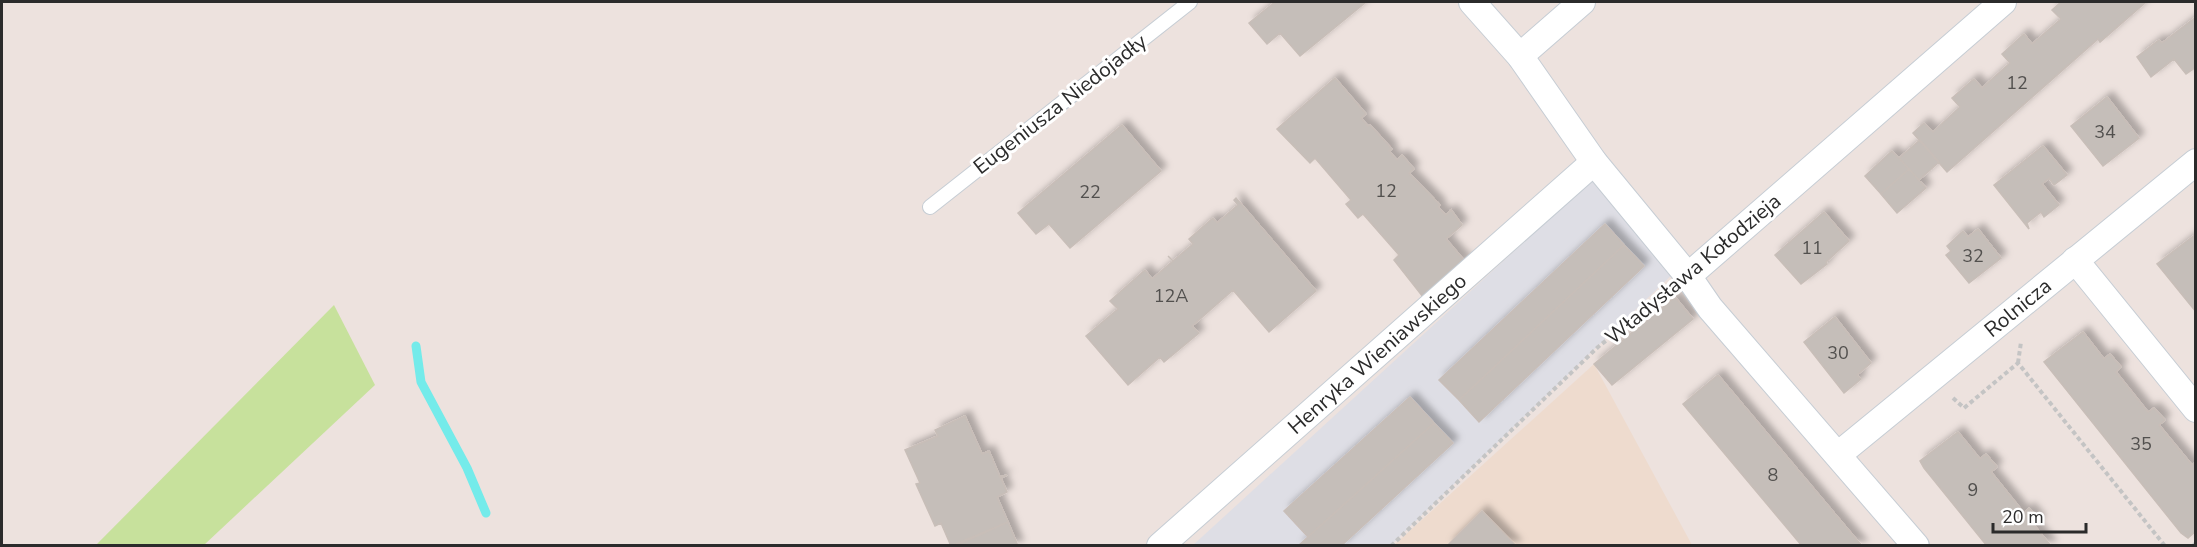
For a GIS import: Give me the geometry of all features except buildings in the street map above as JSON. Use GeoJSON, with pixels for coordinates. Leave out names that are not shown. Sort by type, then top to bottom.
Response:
{"type":"FeatureCollection","features":[{"type":"Feature","properties":{"kind":"street"},"geometry":{"type":"LineString","coordinates":[[1472,2],[1520,56],[1594,162],[1688,276],[1710,308],[1839,454],[1916,546]]}},
{"type":"Feature","properties":{"kind":"street"},"geometry":{"type":"LineString","coordinates":[[1520,56],[1582,2]]}},
{"type":"Feature","properties":{"kind":"street","name":"Władysława Kołodzieja"},"geometry":{"type":"LineString","coordinates":[[1688,276],[2003,2]]}},
{"type":"Feature","properties":{"kind":"street","name":"Henryka Wieniawskiego"},"geometry":{"type":"LineString","coordinates":[[1160,546],[1594,162]]}},
{"type":"Feature","properties":{"kind":"street","name":"Rolnicza"},"geometry":{"type":"LineString","coordinates":[[1839,454],[2196,162]]}},
{"type":"Feature","properties":{"kind":"street"},"geometry":{"type":"LineString","coordinates":[[2074,260],[2196,409]]}},
{"type":"Feature","properties":{"kind":"lane","name":"Eugeniusza Niedojadły"},"geometry":{"type":"LineString","coordinates":[[930,207],[1190,2]]}},
{"type":"Feature","properties":{"kind":"path","name":"Władysława Kołodzieja"},"geometry":{"type":"LineString","coordinates":[[1391,546],[1598,347],[1688,276]]}},
{"type":"Feature","properties":{"kind":"path"},"geometry":{"type":"LineString","coordinates":[[1945,405],[1954,397],[1964,408],[2018,363],[2164,546]]}},
{"type":"Feature","properties":{"kind":"shaded area"},"geometry":{"type":"Polygon","coordinates":[[[1603,170],[1682,265],[1391,545],[1192,546],[1603,170]]]}},
{"type":"Feature","properties":{"kind":"shaded area"},"geometry":{"type":"Polygon","coordinates":[[[1594,364],[1692,545],[1393,546],[1594,364]]]}},
{"type":"Feature","properties":{"kind":"green space"},"geometry":{"type":"Polygon","coordinates":[[[334,305],[375,385],[204,545],[96,545],[334,305]]]}},
{"type":"Feature","properties":{"kind":"waterway"},"geometry":{"type":"LineString","coordinates":[[416,346],[421,382],[467,468],[486,513]]}}]}
